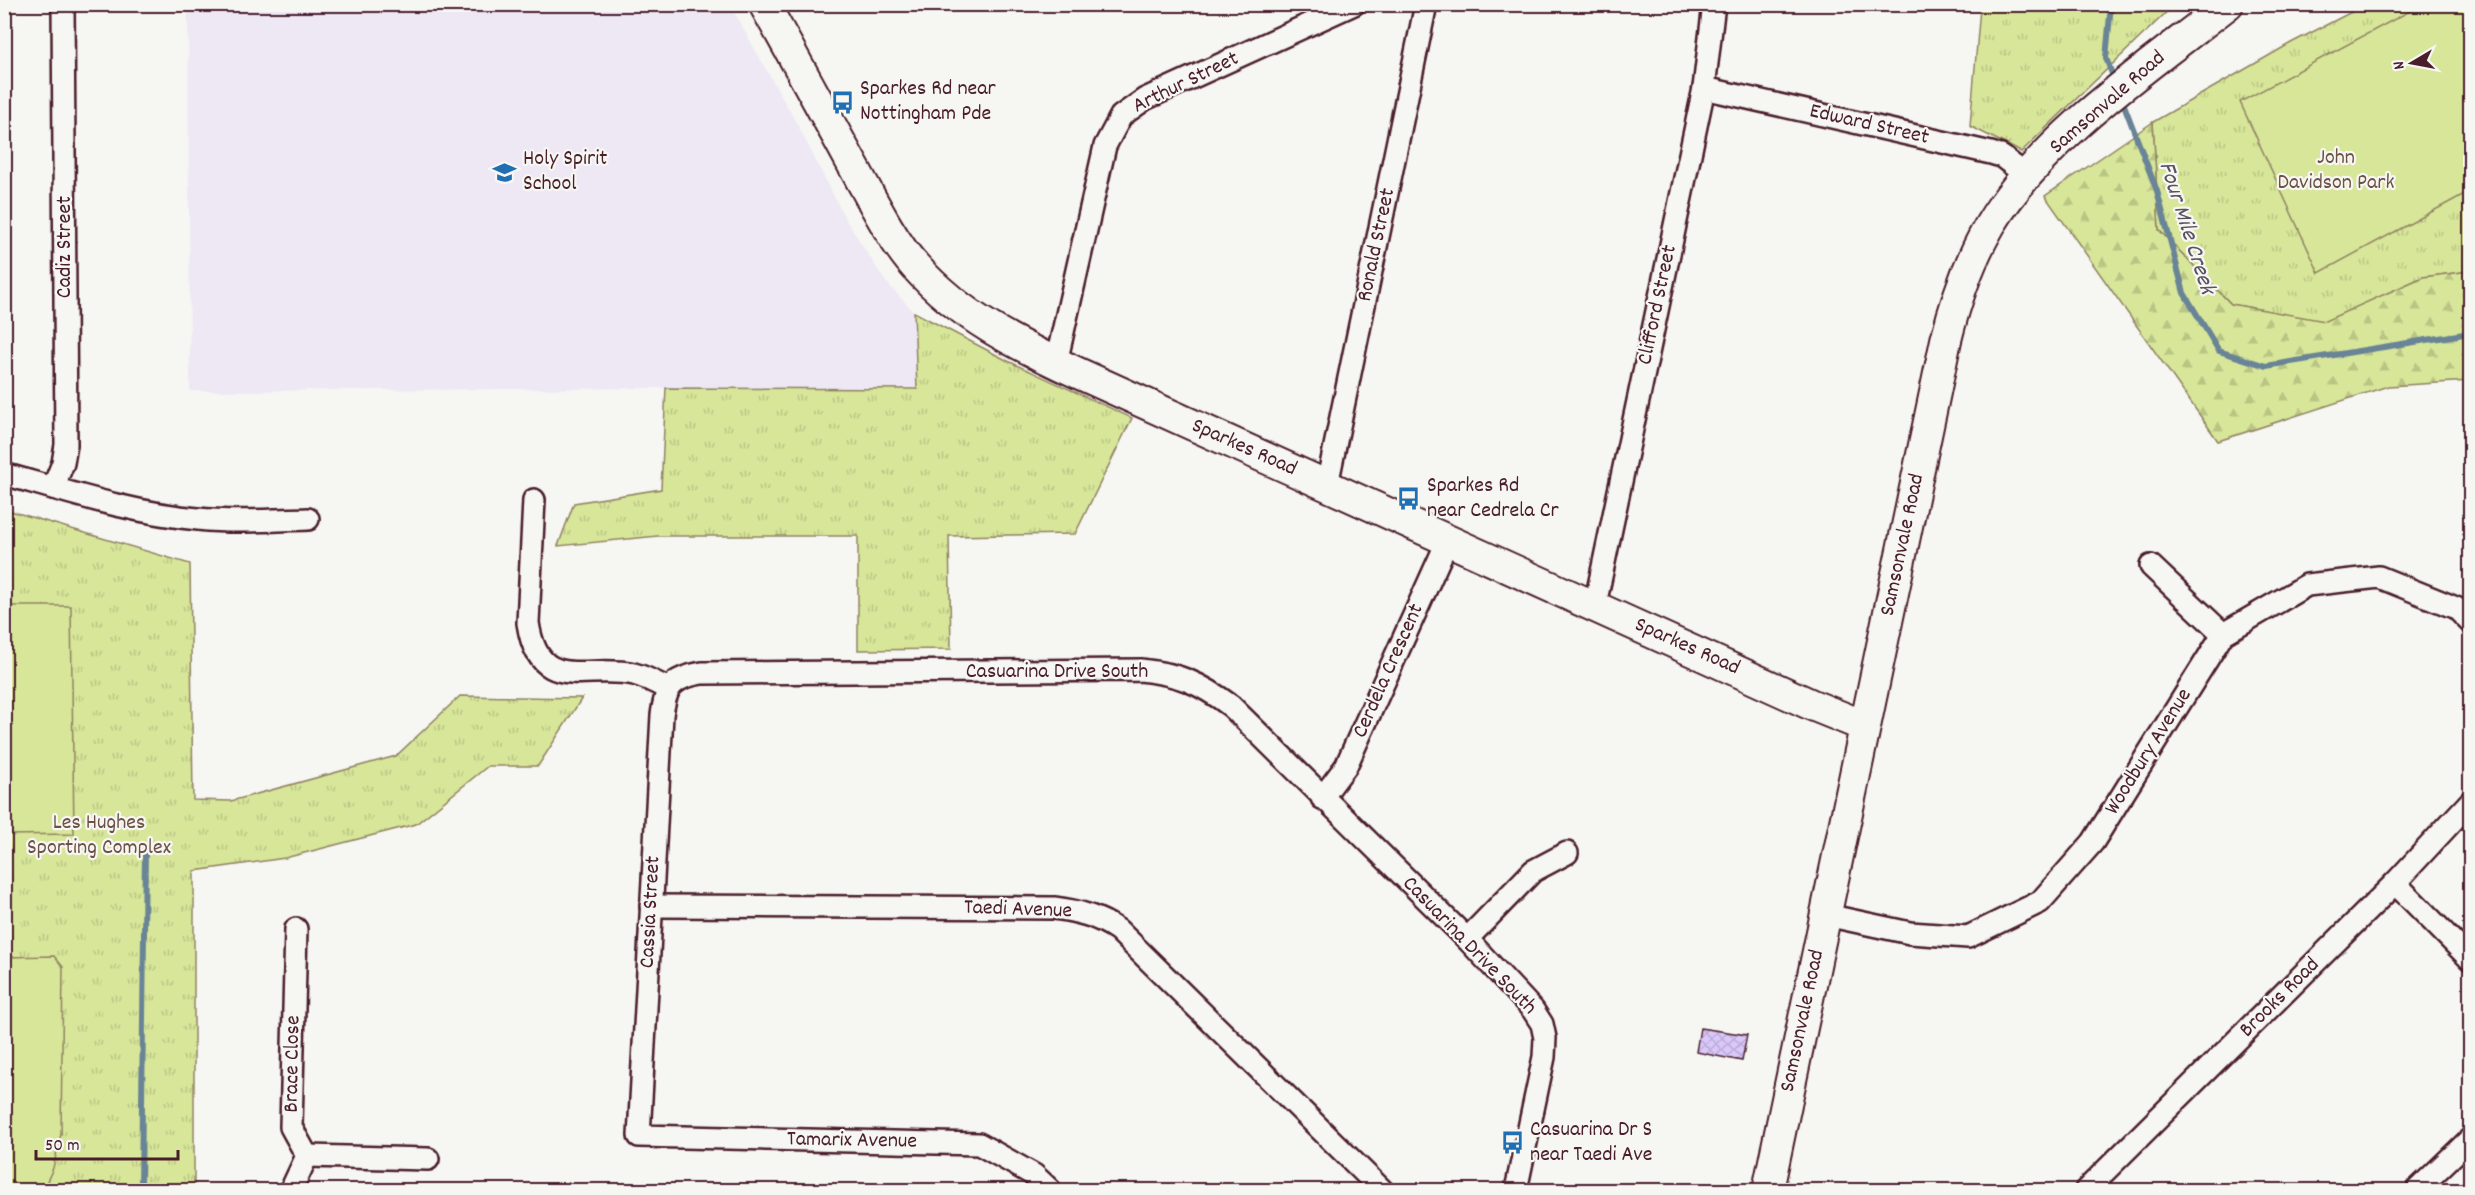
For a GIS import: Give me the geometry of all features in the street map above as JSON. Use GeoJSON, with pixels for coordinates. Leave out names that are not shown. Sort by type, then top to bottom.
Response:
{"type":"FeatureCollection","features":[{"type":"Feature","properties":{"kind":"street","name":"Cadiz Street"},"geometry":{"type":"LineString","coordinates":[[53,488],[63,463],[66,445],[63,4]]}},
{"type":"Feature","properties":{"kind":"street","name":"Sparkes Road"},"geometry":{"type":"LineString","coordinates":[[764,4],[878,211],[914,265],[944,294],[986,326],[1014,343],[1056,363],[1812,705],[1864,726]]}},
{"type":"Feature","properties":{"kind":"street","name":"Arthur Street"},"geometry":{"type":"LineString","coordinates":[[1056,363],[1105,146],[1121,116],[1144,99],[1354,4]]}},
{"type":"Feature","properties":{"kind":"street","name":"Ronald Street"},"geometry":{"type":"LineString","coordinates":[[1327,485],[1426,4]]}},
{"type":"Feature","properties":{"kind":"street","name":"Clifford Street"},"geometry":{"type":"LineString","coordinates":[[1595,605],[1704,88],[1714,4]]}},
{"type":"Feature","properties":{"kind":"street","name":"Samsonvale Road"},"geometry":{"type":"LineString","coordinates":[[1768,1191],[1864,726],[1955,305],[1964,277],[1991,224],[2027,176],[2090,114],[2228,4]]}},
{"type":"Feature","properties":{"kind":"street","name":"Edward Street"},"geometry":{"type":"LineString","coordinates":[[1704,88],[1991,153],[2001,156],[2027,176]]}},
{"type":"Feature","properties":{"kind":"street"},"geometry":{"type":"LineString","coordinates":[[4,474],[172,516],[201,520],[308,519]]}},
{"type":"Feature","properties":{"kind":"street"},"geometry":{"type":"LineString","coordinates":[[534,500],[528,623],[531,642],[537,655],[548,667],[567,672],[632,674],[647,678],[668,689]]}},
{"type":"Feature","properties":{"kind":"street","name":"Cerdela Crescent"},"geometry":{"type":"LineString","coordinates":[[1322,798],[1346,766],[1448,540]]}},
{"type":"Feature","properties":{"kind":"street"},"geometry":{"type":"LineString","coordinates":[[2151,566],[2223,634]]}},
{"type":"Feature","properties":{"kind":"street","name":"Woodbury Avenue"},"geometry":{"type":"LineString","coordinates":[[1826,915],[1910,933],[1968,937],[2040,902],[2093,842],[2223,634],[2307,585],[2379,577],[2456,608],[2470,622]]}},
{"type":"Feature","properties":{"kind":"street","name":"Casuarina Drive South"},"geometry":{"type":"LineString","coordinates":[[668,689],[677,680],[702,673],[1129,670],[1167,673],[1208,688],[1231,706],[1467,939],[1533,1010],[1542,1024],[1545,1038],[1544,1057],[1516,1191]]}},
{"type":"Feature","properties":{"kind":"street","name":"Cassia Street"},"geometry":{"type":"LineString","coordinates":[[639,1136],[662,715],[668,689]]}},
{"type":"Feature","properties":{"kind":"street","name":"Brooks Road"},"geometry":{"type":"LineString","coordinates":[[2086,1191],[2395,883],[2470,802]]}},
{"type":"Feature","properties":{"kind":"street"},"geometry":{"type":"LineString","coordinates":[[1467,939],[1533,871],[1567,853]]}},
{"type":"Feature","properties":{"kind":"street"},"geometry":{"type":"LineString","coordinates":[[2395,883],[2470,959]]}},
{"type":"Feature","properties":{"kind":"street","name":"Taedi Avenue"},"geometry":{"type":"LineString","coordinates":[[651,906],[1054,908],[1101,918],[1118,930],[1382,1191]]}},
{"type":"Feature","properties":{"kind":"street","name":"Brace Close"},"geometry":{"type":"LineString","coordinates":[[296,929],[291,1127],[307,1156]]}},
{"type":"Feature","properties":{"kind":"street","name":"Tamarix Avenue"},"geometry":{"type":"LineString","coordinates":[[639,1136],[979,1144],[1034,1175],[1050,1191]]}},
{"type":"Feature","properties":{"kind":"street"},"geometry":{"type":"LineString","coordinates":[[2417,1191],[2470,1138]]}},
{"type":"Feature","properties":{"kind":"street"},"geometry":{"type":"LineString","coordinates":[[291,1191],[307,1156],[428,1159]]}},
{"type":"Feature","properties":{"kind":"shaded area","name":"Holy Spirit School"},"geometry":{"type":"Polygon","coordinates":[[[188,5],[730,5],[797,124],[846,220],[885,281],[914,312],[917,389],[190,391],[188,5]]]}},
{"type":"Feature","properties":{"kind":"green space"},"geometry":{"type":"Polygon","coordinates":[[[1941,5],[2174,5],[2021,152],[1970,126],[1980,8],[1941,5]]]}},
{"type":"Feature","properties":{"kind":"green space","name":"John Davidson Park"},"geometry":{"type":"Polygon","coordinates":[[[2365,5],[2470,5],[2470,271],[2423,277],[2325,322],[2231,304],[2159,230],[2153,122],[2291,43],[2365,5]]]}},
{"type":"Feature","properties":{"kind":"green space"},"geometry":{"type":"Polygon","coordinates":[[[2421,5],[2470,5],[2470,191],[2319,273],[2240,102],[2421,5]]]}},
{"type":"Feature","properties":{"kind":"green space"},"geometry":{"type":"Polygon","coordinates":[[[2153,122],[2159,230],[2231,304],[2325,321],[2423,277],[2470,271],[2470,381],[2388,386],[2218,441],[2045,196],[2153,122]]]}},
{"type":"Feature","properties":{"kind":"green space"},"geometry":{"type":"Polygon","coordinates":[[[914,312],[1008,361],[1132,418],[1075,534],[949,536],[951,649],[858,650],[858,536],[658,536],[558,546],[574,503],[661,489],[666,388],[917,389],[914,312]]]}},
{"type":"Feature","properties":{"kind":"green space","name":"Les Hughes Sporting Complex"},"geometry":{"type":"Polygon","coordinates":[[[4,509],[190,564],[193,800],[231,801],[396,756],[460,696],[582,698],[538,766],[488,766],[416,824],[285,858],[194,871],[194,1190],[5,1190],[4,509]]]}},
{"type":"Feature","properties":{"kind":"green space"},"geometry":{"type":"Polygon","coordinates":[[[5,606],[71,606],[74,834],[5,835],[5,606]]]}},
{"type":"Feature","properties":{"kind":"green space"},"geometry":{"type":"Polygon","coordinates":[[[54,956],[63,967],[61,1134],[53,1168],[43,1190],[5,1190],[5,957],[54,956]]]}},
{"type":"Feature","properties":{"kind":"building"},"geometry":{"type":"Polygon","coordinates":[[[1700,1028],[1747,1035],[1742,1061],[1696,1052],[1700,1028]]]}},
{"type":"Feature","properties":{"kind":"waterway","name":"Four Mile Creek"},"geometry":{"type":"LineString","coordinates":[[2111,4],[2106,58],[2115,82]]}},
{"type":"Feature","properties":{"kind":"waterway","name":"Four Mile Creek"},"geometry":{"type":"LineString","coordinates":[[2121,97],[2157,191],[2184,293],[2219,351],[2266,366],[2470,333]]}},
{"type":"Feature","properties":{"kind":"waterway"},"geometry":{"type":"LineString","coordinates":[[141,1190],[145,850]]}},
{"type":"Feature","properties":{"kind":"place","name":"Sparkes Rd near Nottingham Pde"},"geometry":{"type":"Point","coordinates":[842,102]}},
{"type":"Feature","properties":{"kind":"place","name":"Holy Spirit School"},"geometry":{"type":"Point","coordinates":[505,172]}},
{"type":"Feature","properties":{"kind":"place","name":"Sparkes Rd near Cedrela Cr"},"geometry":{"type":"Point","coordinates":[1409,499]}},
{"type":"Feature","properties":{"kind":"place","name":"Casuarina Dr S near Taedi Ave"},"geometry":{"type":"Point","coordinates":[1512,1143]}}]}
